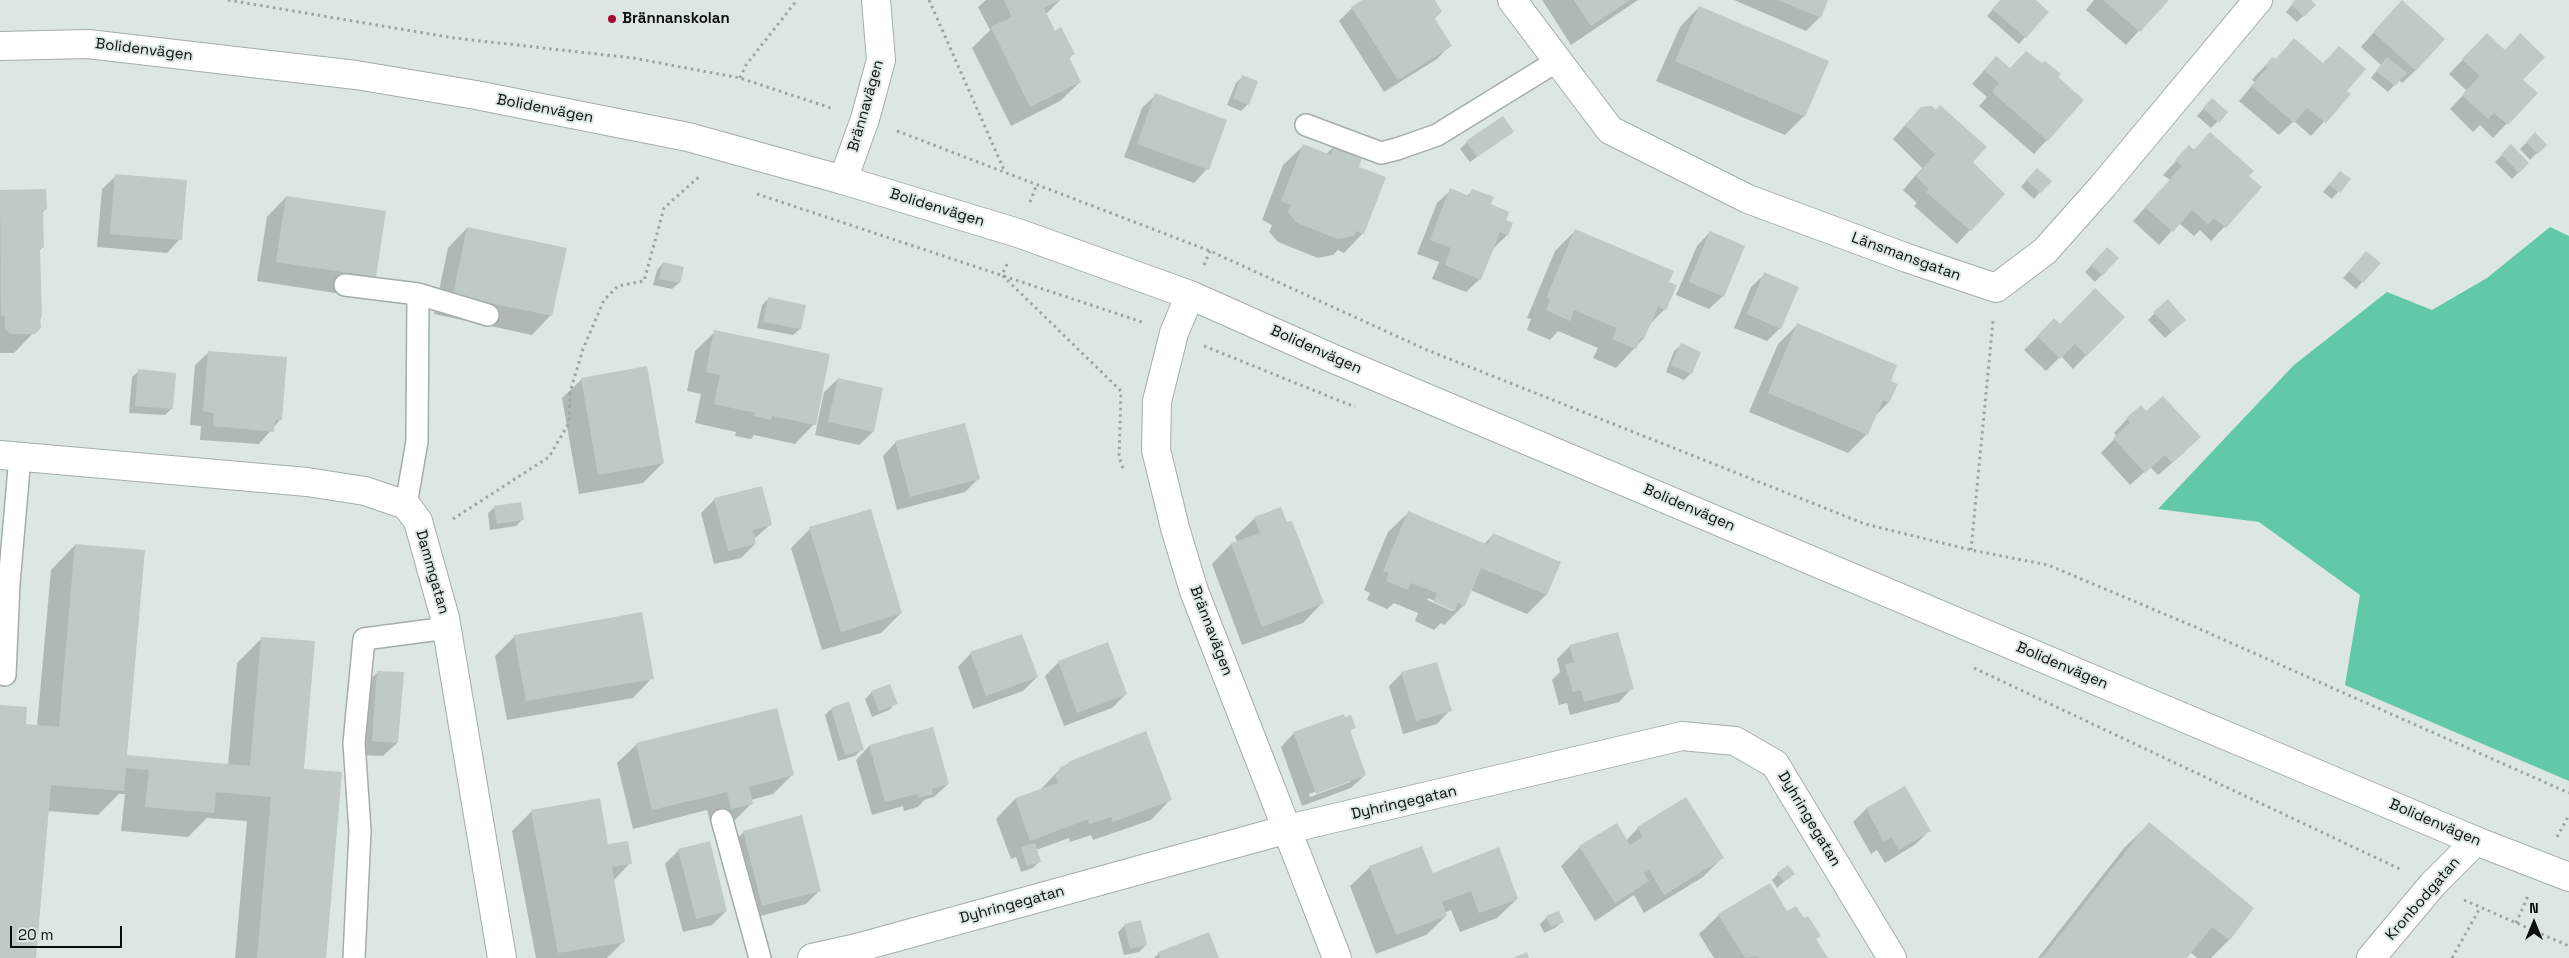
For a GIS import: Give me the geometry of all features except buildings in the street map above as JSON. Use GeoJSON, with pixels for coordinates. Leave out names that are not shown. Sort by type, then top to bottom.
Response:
{"type":"FeatureCollection","features":[{"type":"Feature","properties":{"kind":"street","name":"Brännavägen"},"geometry":{"type":"LineString","coordinates":[[844,180],[865,119],[881,60],[876,0]]}},
{"type":"Feature","properties":{"kind":"street","name":"Länsmansgatan"},"geometry":{"type":"LineString","coordinates":[[1512,0],[1610,130],[1748,199],[1907,258],[1996,288]]}},
{"type":"Feature","properties":{"kind":"street"},"geometry":{"type":"LineString","coordinates":[[1996,288],[2045,252],[2102,188],[2258,0]]}},
{"type":"Feature","properties":{"kind":"street","name":"Bolidenvägen"},"geometry":{"type":"LineString","coordinates":[[0,46],[88,44],[356,75],[476,95],[688,137],[844,180],[1018,233],[1190,295],[1334,359],[2476,840],[2569,877]]}},
{"type":"Feature","properties":{"kind":"street","name":"Brännavägen"},"geometry":{"type":"LineString","coordinates":[[1190,295],[1174,333],[1157,401],[1156,450],[1175,528],[1194,591],[1337,958]]}},
{"type":"Feature","properties":{"kind":"street"},"geometry":{"type":"LineString","coordinates":[[10,456],[307,482],[365,491],[406,505]]}},
{"type":"Feature","properties":{"kind":"street","name":"Dammgatan"},"geometry":{"type":"LineString","coordinates":[[406,505],[418,521],[447,628],[502,958]]}},
{"type":"Feature","properties":{"kind":"street","name":"Dyhringegatan"},"geometry":{"type":"LineString","coordinates":[[812,958],[857,948],[1288,829],[1682,736],[1735,741],[1775,764],[1892,958]]}},
{"type":"Feature","properties":{"kind":"street","name":"Kronbodgatan"},"geometry":{"type":"LineString","coordinates":[[2371,958],[2432,884],[2476,840]]}},
{"type":"Feature","properties":{"kind":"lane"},"geometry":{"type":"LineString","coordinates":[[1306,125],[1381,153],[1397,149],[1437,135],[1557,61]]}},
{"type":"Feature","properties":{"kind":"lane"},"geometry":{"type":"LineString","coordinates":[[345,285],[418,294],[488,315]]}},
{"type":"Feature","properties":{"kind":"lane"},"geometry":{"type":"LineString","coordinates":[[406,505],[417,441],[418,294]]}},
{"type":"Feature","properties":{"kind":"lane"},"geometry":{"type":"LineString","coordinates":[[5,675],[4,583],[10,456]]}},
{"type":"Feature","properties":{"kind":"lane"},"geometry":{"type":"LineString","coordinates":[[354,958],[360,830],[354,743],[364,639],[447,628]]}},
{"type":"Feature","properties":{"kind":"lane"},"geometry":{"type":"LineString","coordinates":[[722,820],[760,958]]}},
{"type":"Feature","properties":{"kind":"path"},"geometry":{"type":"LineString","coordinates":[[228,0],[454,38],[633,58],[740,78],[832,108]]}},
{"type":"Feature","properties":{"kind":"path"},"geometry":{"type":"LineString","coordinates":[[740,78],[746,65],[797,0]]}},
{"type":"Feature","properties":{"kind":"path"},"geometry":{"type":"LineString","coordinates":[[929,0],[1006,172]]}},
{"type":"Feature","properties":{"kind":"path"},"geometry":{"type":"LineString","coordinates":[[921,140],[1210,252],[1427,350],[1865,524],[1971,550],[2048,565],[2569,793]]}},
{"type":"Feature","properties":{"kind":"path"},"geometry":{"type":"LineString","coordinates":[[427,549],[454,518],[549,457],[569,423],[570,392],[583,349],[604,300],[618,286],[644,281],[664,208],[700,175],[710,178]]}},
{"type":"Feature","properties":{"kind":"path"},"geometry":{"type":"LineString","coordinates":[[747,190],[1125,315]]}},
{"type":"Feature","properties":{"kind":"path"},"geometry":{"type":"LineString","coordinates":[[1971,550],[1996,288]]}},
{"type":"Feature","properties":{"kind":"path"},"geometry":{"type":"LineString","coordinates":[[1967,665],[2480,908],[2569,946]]}},
{"type":"Feature","properties":{"kind":"path"},"geometry":{"type":"LineString","coordinates":[[2452,958],[2480,908]]}},
{"type":"Feature","properties":{"kind":"green space"},"geometry":{"type":"Polygon","coordinates":[[[2550,227],[2569,236],[2569,781],[2345,685],[2360,595],[2259,522],[2158,509],[2294,365],[2387,292],[2432,310],[2487,278],[2550,227]]]}},
{"type":"Feature","properties":{"kind":"place","name":"Brännanskolan"},"geometry":{"type":"Point","coordinates":[612,19]}}]}
